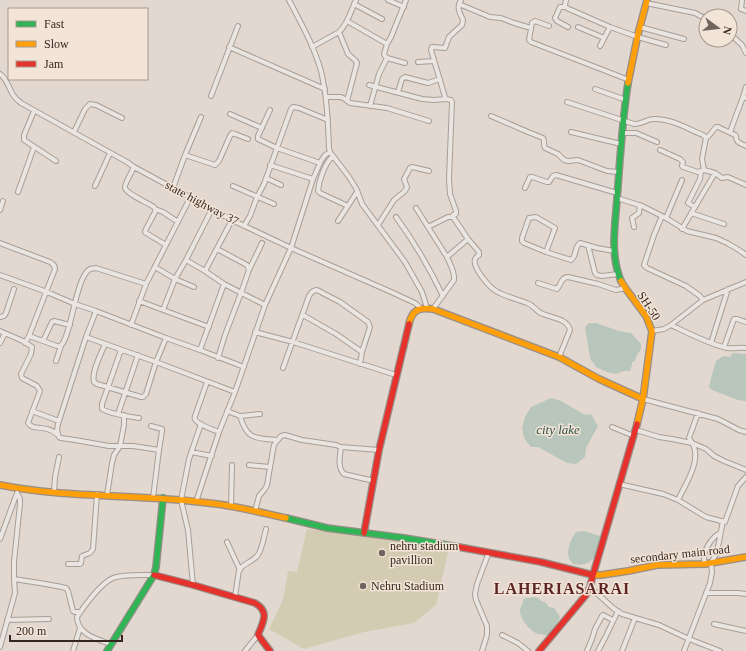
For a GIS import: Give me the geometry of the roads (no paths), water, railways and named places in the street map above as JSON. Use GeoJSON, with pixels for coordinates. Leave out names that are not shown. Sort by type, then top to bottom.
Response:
{"type":"FeatureCollection","features":[{"type":"Feature","properties":{"kind":"main road","name":"SH-50"},"geometry":{"type":"LineString","coordinates":[[542,650],[581,601],[590,587],[635,433],[643,399],[652,332],[651,324],[631,298],[618,274],[614,251],[614,226],[626,100],[640,26],[647,1]]}},
{"type":"Feature","properties":{"kind":"main road"},"geometry":{"type":"LineString","coordinates":[[364,533],[379,450],[396,375],[410,318],[416,310],[427,309],[559,357],[606,382],[643,399]]}},
{"type":"Feature","properties":{"kind":"main road"},"geometry":{"type":"LineString","coordinates":[[0,485],[18,491],[163,498],[231,507],[255,511],[327,528],[404,538],[489,552],[541,562],[593,576]]}},
{"type":"Feature","properties":{"kind":"main road"},"geometry":{"type":"LineString","coordinates":[[107,651],[154,575],[163,498]]}},
{"type":"Feature","properties":{"kind":"main road","name":"secondary main road"},"geometry":{"type":"LineString","coordinates":[[593,576],[628,571],[644,566],[708,564],[746,557]]}},
{"type":"Feature","properties":{"kind":"main road"},"geometry":{"type":"LineString","coordinates":[[154,575],[208,589],[255,603],[260,606],[264,610],[265,617],[258,635],[270,651]]}},
{"type":"Feature","properties":{"kind":"street"},"geometry":{"type":"LineString","coordinates":[[289,0],[312,47],[321,71],[326,97],[329,148],[349,177],[362,204],[405,262],[420,286],[427,309],[443,296],[455,277],[447,257],[416,208]]}},
{"type":"Feature","properties":{"kind":"street"},"geometry":{"type":"LineString","coordinates":[[388,0],[404,7]]}},
{"type":"Feature","properties":{"kind":"street"},"geometry":{"type":"LineString","coordinates":[[404,63],[387,58],[384,54],[406,0]]}},
{"type":"Feature","properties":{"kind":"street"},"geometry":{"type":"LineString","coordinates":[[566,0],[566,7]]}},
{"type":"Feature","properties":{"kind":"street"},"geometry":{"type":"LineString","coordinates":[[742,0],[741,9],[746,11]]}},
{"type":"Feature","properties":{"kind":"street"},"geometry":{"type":"LineString","coordinates":[[647,1],[698,15]]}},
{"type":"Feature","properties":{"kind":"street"},"geometry":{"type":"LineString","coordinates":[[312,47],[342,29],[355,2],[382,19]]}},
{"type":"Feature","properties":{"kind":"street"},"geometry":{"type":"LineString","coordinates":[[446,99],[431,50],[432,47],[445,48],[449,37],[462,24],[463,20],[458,9],[460,2],[490,17],[501,18],[531,28]]}},
{"type":"Feature","properties":{"kind":"street"},"geometry":{"type":"LineString","coordinates":[[568,27],[556,22],[555,18],[560,7],[566,7],[610,27],[666,45]]}},
{"type":"Feature","properties":{"kind":"street"},"geometry":{"type":"LineString","coordinates":[[347,21],[387,44]]}},
{"type":"Feature","properties":{"kind":"street"},"geometry":{"type":"LineString","coordinates":[[549,26],[535,21],[532,23],[529,40],[629,80]]}},
{"type":"Feature","properties":{"kind":"street"},"geometry":{"type":"LineString","coordinates":[[211,96],[238,26]]}},
{"type":"Feature","properties":{"kind":"street"},"geometry":{"type":"LineString","coordinates":[[578,26],[604,38]]}},
{"type":"Feature","properties":{"kind":"street"},"geometry":{"type":"LineString","coordinates":[[640,26],[684,39]]}},
{"type":"Feature","properties":{"kind":"street"},"geometry":{"type":"LineString","coordinates":[[600,46],[610,27]]}},
{"type":"Feature","properties":{"kind":"street"},"geometry":{"type":"LineString","coordinates":[[339,32],[348,54],[357,63],[347,101]]}},
{"type":"Feature","properties":{"kind":"street"},"geometry":{"type":"LineString","coordinates":[[738,41],[742,45],[746,53]]}},
{"type":"Feature","properties":{"kind":"street"},"geometry":{"type":"LineString","coordinates":[[229,47],[325,89]]}},
{"type":"Feature","properties":{"kind":"street"},"geometry":{"type":"LineString","coordinates":[[370,106],[379,74],[387,58]]}},
{"type":"Feature","properties":{"kind":"street"},"geometry":{"type":"LineString","coordinates":[[418,62],[434,61]]}},
{"type":"Feature","properties":{"kind":"street","name":"state highway 37"},"geometry":{"type":"LineString","coordinates":[[0,74],[6,80],[16,99],[26,106],[190,198],[244,226],[389,290],[427,309]]}},
{"type":"Feature","properties":{"kind":"street"},"geometry":{"type":"LineString","coordinates":[[398,92],[402,79],[405,77],[428,83],[440,79]]}},
{"type":"Feature","properties":{"kind":"street"},"geometry":{"type":"LineString","coordinates":[[369,85],[428,100],[446,99],[451,100],[452,102],[449,179],[450,194],[456,214],[453,215],[453,217],[448,217],[428,227]]}},
{"type":"Feature","properties":{"kind":"street"},"geometry":{"type":"LineString","coordinates":[[730,132],[744,98],[746,87]]}},
{"type":"Feature","properties":{"kind":"street"},"geometry":{"type":"LineString","coordinates":[[595,89],[626,100]]}},
{"type":"Feature","properties":{"kind":"street"},"geometry":{"type":"LineString","coordinates":[[326,97],[341,97],[350,103],[387,108],[429,121]]}},
{"type":"Feature","properties":{"kind":"street"},"geometry":{"type":"LineString","coordinates":[[566,102],[637,125],[652,119],[669,121],[703,135],[706,138]]}},
{"type":"Feature","properties":{"kind":"street"},"geometry":{"type":"LineString","coordinates":[[74,132],[85,109],[90,104],[96,105],[122,118]]}},
{"type":"Feature","properties":{"kind":"street"},"geometry":{"type":"LineString","coordinates":[[244,226],[263,187],[291,109],[293,107],[299,108],[328,120]]}},
{"type":"Feature","properties":{"kind":"street"},"geometry":{"type":"LineString","coordinates":[[270,110],[258,139],[277,148],[320,163]]}},
{"type":"Feature","properties":{"kind":"street"},"geometry":{"type":"LineString","coordinates":[[34,111],[24,138],[26,142],[56,161]]}},
{"type":"Feature","properties":{"kind":"street"},"geometry":{"type":"LineString","coordinates":[[230,114],[262,128]]}},
{"type":"Feature","properties":{"kind":"street"},"geometry":{"type":"LineString","coordinates":[[491,116],[543,138],[545,148],[558,154],[564,160],[578,160],[607,171],[618,172]]}},
{"type":"Feature","properties":{"kind":"street"},"geometry":{"type":"LineString","coordinates":[[173,188],[201,117]]}},
{"type":"Feature","properties":{"kind":"street"},"geometry":{"type":"LineString","coordinates":[[695,207],[688,203],[701,176],[702,159],[706,138],[710,136],[716,127],[730,132],[736,136],[737,142],[746,146]]}},
{"type":"Feature","properties":{"kind":"street"},"geometry":{"type":"LineString","coordinates":[[571,132],[621,144]]}},
{"type":"Feature","properties":{"kind":"street"},"geometry":{"type":"LineString","coordinates":[[185,155],[215,165],[219,161],[232,133],[248,139]]}},
{"type":"Feature","properties":{"kind":"street"},"geometry":{"type":"LineString","coordinates":[[622,133],[636,133],[657,142]]}},
{"type":"Feature","properties":{"kind":"street"},"geometry":{"type":"LineString","coordinates":[[18,192],[34,147]]}},
{"type":"Feature","properties":{"kind":"street"},"geometry":{"type":"LineString","coordinates":[[660,150],[680,159],[683,162],[682,166],[696,172],[702,171],[715,174],[722,178],[728,177],[746,185]]}},
{"type":"Feature","properties":{"kind":"street"},"geometry":{"type":"LineString","coordinates":[[95,186],[110,153]]}},
{"type":"Feature","properties":{"kind":"street"},"geometry":{"type":"LineString","coordinates":[[196,502],[219,432],[244,367],[265,304],[291,248],[313,179],[323,157],[332,154]]}},
{"type":"Feature","properties":{"kind":"street"},"geometry":{"type":"LineString","coordinates":[[332,154],[325,167],[318,191],[348,206]]}},
{"type":"Feature","properties":{"kind":"street"},"geometry":{"type":"LineString","coordinates":[[270,165],[313,179]]}},
{"type":"Feature","properties":{"kind":"street"},"geometry":{"type":"LineString","coordinates":[[134,167],[125,188],[131,194],[178,222]]}},
{"type":"Feature","properties":{"kind":"street"},"geometry":{"type":"LineString","coordinates":[[378,225],[394,200],[407,187],[404,179],[410,168],[412,167],[429,171]]}},
{"type":"Feature","properties":{"kind":"street"},"geometry":{"type":"LineString","coordinates":[[682,229],[715,174]]}},
{"type":"Feature","properties":{"kind":"street"},"geometry":{"type":"LineString","coordinates":[[525,188],[530,177],[549,182],[553,176],[556,175],[640,205],[664,217],[682,229],[716,238],[733,246],[746,255]]}},
{"type":"Feature","properties":{"kind":"street"},"geometry":{"type":"LineString","coordinates":[[266,178],[281,185]]}},
{"type":"Feature","properties":{"kind":"street"},"geometry":{"type":"LineString","coordinates":[[682,180],[654,235],[644,265],[647,268],[686,286],[703,300]]}},
{"type":"Feature","properties":{"kind":"street"},"geometry":{"type":"LineString","coordinates":[[233,186],[274,204]]}},
{"type":"Feature","properties":{"kind":"street"},"geometry":{"type":"LineString","coordinates":[[338,221],[357,192]]}},
{"type":"Feature","properties":{"kind":"street"},"geometry":{"type":"LineString","coordinates":[[131,324],[146,284],[190,198]]}},
{"type":"Feature","properties":{"kind":"street"},"geometry":{"type":"LineString","coordinates":[[0,210],[3,201]]}},
{"type":"Feature","properties":{"kind":"street"},"geometry":{"type":"LineString","coordinates":[[634,227],[632,218],[639,213],[640,205]]}},
{"type":"Feature","properties":{"kind":"street"},"geometry":{"type":"LineString","coordinates":[[155,209],[145,232],[166,245]]}},
{"type":"Feature","properties":{"kind":"street"},"geometry":{"type":"LineString","coordinates":[[163,310],[175,279],[212,209]]}},
{"type":"Feature","properties":{"kind":"street"},"geometry":{"type":"LineString","coordinates":[[691,213],[724,224]]}},
{"type":"Feature","properties":{"kind":"street"},"geometry":{"type":"LineString","coordinates":[[396,217],[427,264],[443,296]]}},
{"type":"Feature","properties":{"kind":"street"},"geometry":{"type":"LineString","coordinates":[[453,217],[479,252],[479,255],[474,261],[477,271],[489,286],[495,291],[528,303],[539,312],[563,320],[567,324],[570,330],[559,357]]}},
{"type":"Feature","properties":{"kind":"street"},"geometry":{"type":"LineString","coordinates":[[546,252],[555,228],[536,217],[529,218],[522,241],[546,252],[571,260],[575,256],[577,246],[582,243],[597,248],[614,251]]}},
{"type":"Feature","properties":{"kind":"street"},"geometry":{"type":"LineString","coordinates":[[205,271],[232,220]]}},
{"type":"Feature","properties":{"kind":"street"},"geometry":{"type":"LineString","coordinates":[[447,257],[468,239]]}},
{"type":"Feature","properties":{"kind":"street"},"geometry":{"type":"LineString","coordinates":[[0,243],[54,264],[55,268],[47,292],[25,343]]}},
{"type":"Feature","properties":{"kind":"street"},"geometry":{"type":"LineString","coordinates":[[218,358],[249,270],[262,243]]}},
{"type":"Feature","properties":{"kind":"street"},"geometry":{"type":"LineString","coordinates":[[588,245],[595,273],[597,275],[602,276],[618,274]]}},
{"type":"Feature","properties":{"kind":"street"},"geometry":{"type":"LineString","coordinates":[[217,249],[247,265],[249,270]]}},
{"type":"Feature","properties":{"kind":"street"},"geometry":{"type":"LineString","coordinates":[[186,260],[224,284],[265,304]]}},
{"type":"Feature","properties":{"kind":"street"},"geometry":{"type":"LineString","coordinates":[[155,267],[194,288]]}},
{"type":"Feature","properties":{"kind":"street"},"geometry":{"type":"LineString","coordinates":[[56,361],[70,325],[74,304],[87,272],[96,268],[146,284]]}},
{"type":"Feature","properties":{"kind":"street"},"geometry":{"type":"LineString","coordinates":[[0,275],[244,367]]}},
{"type":"Feature","properties":{"kind":"street"},"geometry":{"type":"LineString","coordinates":[[538,283],[557,289],[559,288],[563,279],[568,277],[616,290],[625,288]]}},
{"type":"Feature","properties":{"kind":"street"},"geometry":{"type":"LineString","coordinates":[[652,332],[671,325],[703,300],[746,282]]}},
{"type":"Feature","properties":{"kind":"street"},"geometry":{"type":"LineString","coordinates":[[200,350],[224,284]]}},
{"type":"Feature","properties":{"kind":"street"},"geometry":{"type":"LineString","coordinates":[[0,317],[4,316],[6,313],[14,289]]}},
{"type":"Feature","properties":{"kind":"street"},"geometry":{"type":"LineString","coordinates":[[711,342],[728,289]]}},
{"type":"Feature","properties":{"kind":"street"},"geometry":{"type":"LineString","coordinates":[[283,368],[309,296],[314,290],[317,290],[340,302],[368,322],[370,327],[362,352],[360,364]]}},
{"type":"Feature","properties":{"kind":"street"},"geometry":{"type":"LineString","coordinates":[[139,301],[209,326]]}},
{"type":"Feature","properties":{"kind":"street"},"geometry":{"type":"LineString","coordinates":[[59,437],[57,430],[59,421],[96,311]]}},
{"type":"Feature","properties":{"kind":"street"},"geometry":{"type":"LineString","coordinates":[[303,315],[336,334],[362,352]]}},
{"type":"Feature","properties":{"kind":"street"},"geometry":{"type":"LineString","coordinates":[[724,347],[734,319],[746,322]]}},
{"type":"Feature","properties":{"kind":"street"},"geometry":{"type":"LineString","coordinates":[[43,342],[52,322],[54,321],[70,325]]}},
{"type":"Feature","properties":{"kind":"street"},"geometry":{"type":"LineString","coordinates":[[671,325],[724,347],[746,348]]}},
{"type":"Feature","properties":{"kind":"street"},"geometry":{"type":"LineString","coordinates":[[0,331],[31,345],[32,347],[21,376],[37,386],[40,391],[28,423],[30,426],[50,430],[61,438],[109,446],[133,446],[159,450]]}},
{"type":"Feature","properties":{"kind":"street"},"geometry":{"type":"LineString","coordinates":[[255,332],[293,342],[396,375]]}},
{"type":"Feature","properties":{"kind":"street"},"geometry":{"type":"LineString","coordinates":[[0,343],[5,333]]}},
{"type":"Feature","properties":{"kind":"street"},"geometry":{"type":"LineString","coordinates":[[29,336],[57,346],[61,345]]}},
{"type":"Feature","properties":{"kind":"street"},"geometry":{"type":"LineString","coordinates":[[86,337],[235,392]]}},
{"type":"Feature","properties":{"kind":"street"},"geometry":{"type":"LineString","coordinates":[[105,344],[93,378],[94,382],[141,397],[144,396],[166,338]]}},
{"type":"Feature","properties":{"kind":"street"},"geometry":{"type":"LineString","coordinates":[[121,350],[102,404],[102,409],[104,411],[139,418]]}},
{"type":"Feature","properties":{"kind":"street"},"geometry":{"type":"LineString","coordinates":[[118,414],[138,355]]}},
{"type":"Feature","properties":{"kind":"street"},"geometry":{"type":"LineString","coordinates":[[207,382],[194,416],[195,421],[219,432]]}},
{"type":"Feature","properties":{"kind":"street"},"geometry":{"type":"LineString","coordinates":[[643,399],[718,419],[746,432]]}},
{"type":"Feature","properties":{"kind":"street"},"geometry":{"type":"LineString","coordinates":[[32,411],[59,421]]}},
{"type":"Feature","properties":{"kind":"street"},"geometry":{"type":"LineString","coordinates":[[227,411],[240,416],[260,414]]}},
{"type":"Feature","properties":{"kind":"street"},"geometry":{"type":"LineString","coordinates":[[678,500],[691,474],[695,459],[694,448],[690,438],[698,413]]}},
{"type":"Feature","properties":{"kind":"street"},"geometry":{"type":"LineString","coordinates":[[107,495],[114,455],[120,446],[124,425],[124,415]]}},
{"type":"Feature","properties":{"kind":"street"},"geometry":{"type":"LineString","coordinates":[[240,416],[242,424],[253,437],[277,440]]}},
{"type":"Feature","properties":{"kind":"street"},"geometry":{"type":"LineString","coordinates":[[193,585],[188,530],[181,500],[189,459],[201,424]]}},
{"type":"Feature","properties":{"kind":"street"},"geometry":{"type":"LineString","coordinates":[[151,426],[162,429],[153,498]]}},
{"type":"Feature","properties":{"kind":"street"},"geometry":{"type":"LineString","coordinates":[[612,427],[635,433],[649,433],[659,437],[672,438],[692,443],[706,449],[714,456],[746,470]]}},
{"type":"Feature","properties":{"kind":"street"},"geometry":{"type":"LineString","coordinates":[[255,511],[259,496],[267,485],[273,450],[277,440],[281,436],[285,435],[302,440],[341,447],[379,450]]}},
{"type":"Feature","properties":{"kind":"street"},"geometry":{"type":"LineString","coordinates":[[341,447],[340,469],[342,472],[344,474],[374,481]]}},
{"type":"Feature","properties":{"kind":"street"},"geometry":{"type":"LineString","coordinates":[[192,452],[212,456]]}},
{"type":"Feature","properties":{"kind":"street"},"geometry":{"type":"LineString","coordinates":[[54,492],[59,457]]}},
{"type":"Feature","properties":{"kind":"street"},"geometry":{"type":"LineString","coordinates":[[231,507],[232,465]]}},
{"type":"Feature","properties":{"kind":"street"},"geometry":{"type":"LineString","coordinates":[[250,465],[270,467]]}},
{"type":"Feature","properties":{"kind":"street"},"geometry":{"type":"LineString","coordinates":[[708,564],[717,552],[723,521],[725,522],[738,486],[746,477]]}},
{"type":"Feature","properties":{"kind":"street"},"geometry":{"type":"LineString","coordinates":[[619,484],[663,494],[678,500],[706,517],[723,521]]}},
{"type":"Feature","properties":{"kind":"street"},"geometry":{"type":"LineString","coordinates":[[0,539],[18,491]]}},
{"type":"Feature","properties":{"kind":"street"},"geometry":{"type":"LineString","coordinates":[[0,647],[15,593],[14,562],[20,504],[18,491]]}},
{"type":"Feature","properties":{"kind":"street"},"geometry":{"type":"LineString","coordinates":[[68,564],[80,564],[82,556],[90,554],[93,549],[97,494]]}},
{"type":"Feature","properties":{"kind":"street"},"geometry":{"type":"LineString","coordinates":[[235,597],[241,567],[259,554],[266,529]]}},
{"type":"Feature","properties":{"kind":"street"},"geometry":{"type":"LineString","coordinates":[[684,651],[711,578],[708,564],[704,557],[711,541],[720,533]]}},
{"type":"Feature","properties":{"kind":"street"},"geometry":{"type":"LineString","coordinates":[[227,542],[240,570]]}},
{"type":"Feature","properties":{"kind":"street"},"geometry":{"type":"LineString","coordinates":[[482,651],[487,635],[487,626],[475,594],[477,584],[489,552]]}},
{"type":"Feature","properties":{"kind":"street"},"geometry":{"type":"LineString","coordinates":[[110,644],[91,636],[78,625],[76,620],[77,617],[86,602],[107,581],[114,578],[120,576],[154,575]]}},
{"type":"Feature","properties":{"kind":"street"},"geometry":{"type":"LineString","coordinates":[[14,579],[66,588],[68,590],[73,611],[80,612]]}},
{"type":"Feature","properties":{"kind":"street"},"geometry":{"type":"LineString","coordinates":[[590,587],[613,608],[626,616],[660,625],[689,639],[720,651]]}},
{"type":"Feature","properties":{"kind":"street"},"geometry":{"type":"LineString","coordinates":[[706,593],[746,594]]}},
{"type":"Feature","properties":{"kind":"street"},"geometry":{"type":"LineString","coordinates":[[598,651],[618,611]]}},
{"type":"Feature","properties":{"kind":"street"},"geometry":{"type":"LineString","coordinates":[[587,651],[595,629],[602,616],[604,615],[613,620]]}},
{"type":"Feature","properties":{"kind":"street"},"geometry":{"type":"LineString","coordinates":[[622,651],[635,618]]}},
{"type":"Feature","properties":{"kind":"street"},"geometry":{"type":"LineString","coordinates":[[7,620],[49,619]]}},
{"type":"Feature","properties":{"kind":"street"},"geometry":{"type":"LineString","coordinates":[[714,624],[746,632]]}},
{"type":"Feature","properties":{"kind":"street"},"geometry":{"type":"LineString","coordinates":[[73,651],[80,628]]}},
{"type":"Feature","properties":{"kind":"street"},"geometry":{"type":"LineString","coordinates":[[245,651],[258,635]]}},
{"type":"Feature","properties":{"kind":"street"},"geometry":{"type":"LineString","coordinates":[[502,635],[518,643],[528,651]]}},
{"type":"Feature","properties":{"kind":"water"},"geometry":{"type":"Polygon","coordinates":[[[589,323],[596,323],[619,331],[631,333],[641,344],[641,349],[635,361],[632,362],[630,371],[624,371],[616,374],[596,367],[590,358],[585,327],[589,323]]]}},
{"type":"Feature","properties":{"kind":"water"},"geometry":{"type":"Polygon","coordinates":[[[733,353],[746,354],[746,401],[738,400],[712,390],[709,387],[716,361],[723,356],[730,357],[733,353]]]}},
{"type":"Feature","properties":{"kind":"water","name":"city lake"},"geometry":{"type":"Polygon","coordinates":[[[551,398],[561,401],[585,415],[591,414],[598,426],[586,448],[585,457],[576,464],[567,463],[538,447],[531,447],[524,438],[522,428],[525,417],[531,407],[551,398]]]}},
{"type":"Feature","properties":{"kind":"water"},"geometry":{"type":"Polygon","coordinates":[[[584,531],[600,536],[599,549],[595,557],[589,562],[582,565],[573,564],[568,555],[572,538],[576,532],[584,531]]]}},
{"type":"Feature","properties":{"kind":"water"},"geometry":{"type":"Polygon","coordinates":[[[532,597],[538,598],[545,602],[549,607],[554,608],[559,615],[560,618],[550,635],[534,632],[521,617],[520,611],[523,599],[532,597]]]}},
{"type":"Feature","properties":{"kind":"place","name":"nehru stadium pavillion"},"geometry":{"type":"Point","coordinates":[382,553]}},
{"type":"Feature","properties":{"kind":"place","name":"Nehru Stadium"},"geometry":{"type":"Point","coordinates":[363,586]}},
{"type":"Feature","properties":{"kind":"district","name":"LAHERIASARAI"},"geometry":{"type":"Point","coordinates":[562,588]}}]}
